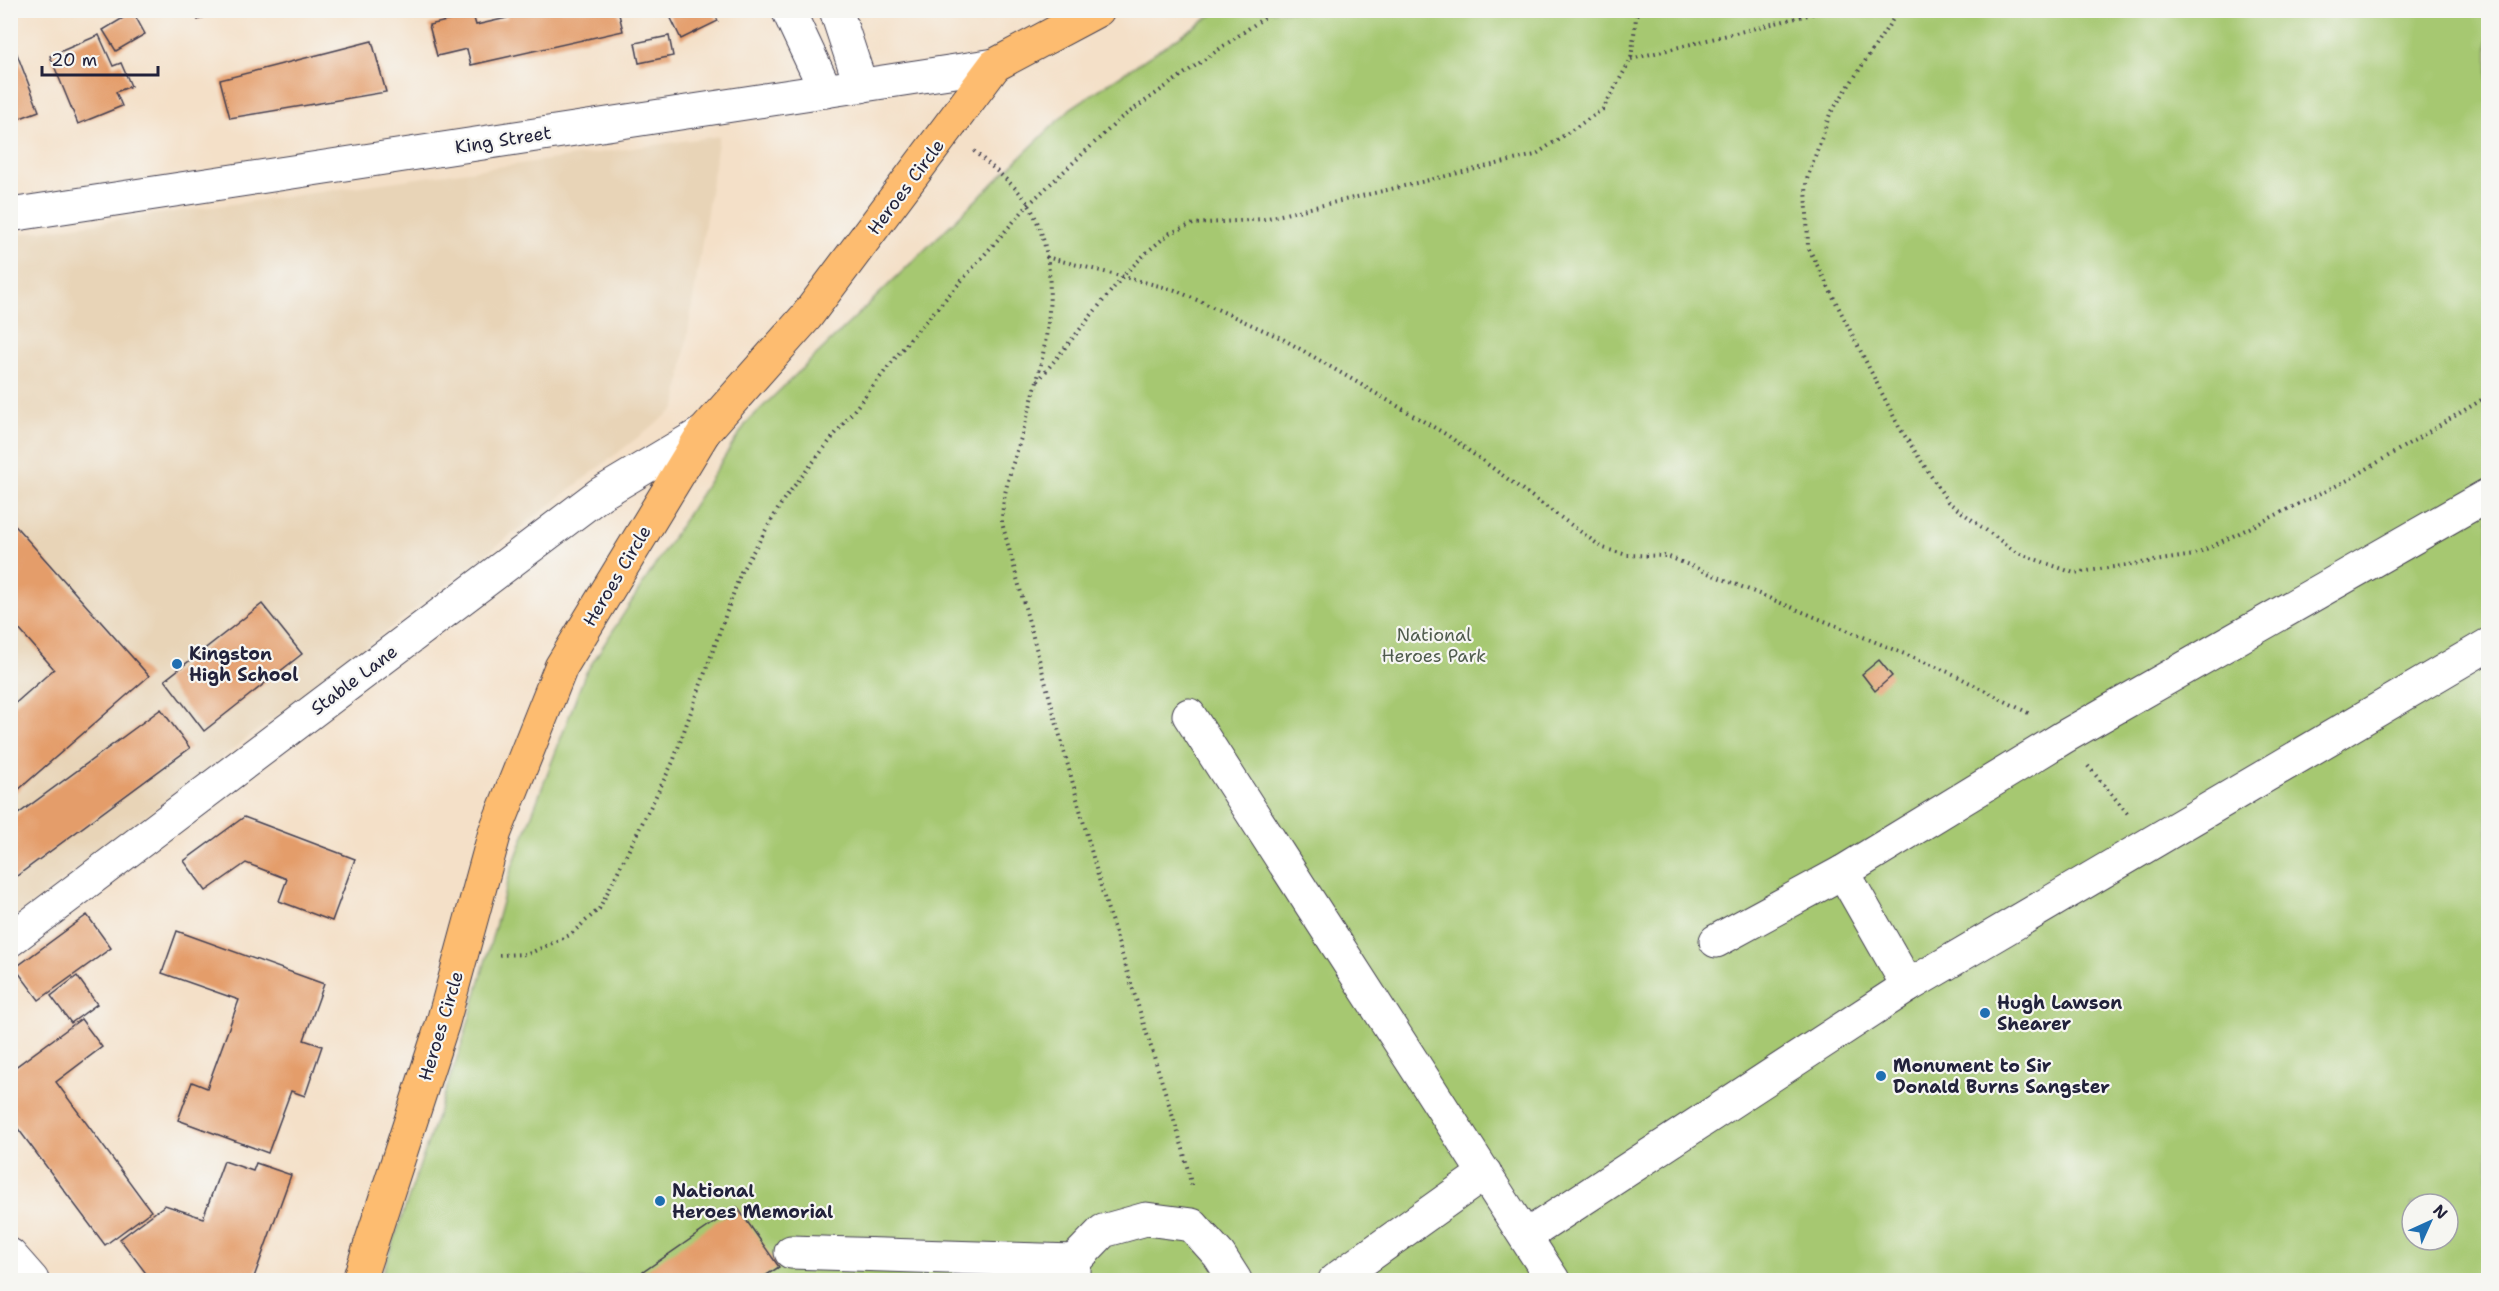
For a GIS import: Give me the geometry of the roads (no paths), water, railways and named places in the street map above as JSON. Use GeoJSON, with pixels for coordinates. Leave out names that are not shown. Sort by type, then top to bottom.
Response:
{"type":"FeatureCollection","features":[{"type":"Feature","properties":{"kind":"main road","name":"Heroes Circle"},"geometry":{"type":"LineString","coordinates":[[359,1281],[462,957],[495,832],[561,667],[704,432],[807,316],[995,65],[1098,10]]}},
{"type":"Feature","properties":{"kind":"street"},"geometry":{"type":"LineString","coordinates":[[788,10],[826,91]]}},
{"type":"Feature","properties":{"kind":"street"},"geometry":{"type":"LineString","coordinates":[[836,10],[861,86]]}},
{"type":"Feature","properties":{"kind":"street","name":"King Street"},"geometry":{"type":"LineString","coordinates":[[10,214],[995,65]]}},
{"type":"Feature","properties":{"kind":"street","name":"Stable Lane"},"geometry":{"type":"LineString","coordinates":[[10,940],[600,494],[704,432]]}},
{"type":"Feature","properties":{"kind":"street"},"geometry":{"type":"LineString","coordinates":[[1716,941],[1844,872],[2064,738],[2488,495]]}},
{"type":"Feature","properties":{"kind":"street"},"geometry":{"type":"LineString","coordinates":[[1526,1236],[1908,986],[2488,645]]}},
{"type":"Feature","properties":{"kind":"street"},"geometry":{"type":"LineString","coordinates":[[1189,716],[1553,1281]]}},
{"type":"Feature","properties":{"kind":"street"},"geometry":{"type":"LineString","coordinates":[[1844,872],[1908,986]]}},
{"type":"Feature","properties":{"kind":"street"},"geometry":{"type":"LineString","coordinates":[[1335,1281],[1485,1173]]}},
{"type":"Feature","properties":{"kind":"street"},"geometry":{"type":"LineString","coordinates":[[791,1252],[974,1269],[1074,1271],[1103,1231],[1146,1219],[1192,1225],[1219,1255],[1235,1281]]}},
{"type":"Feature","properties":{"kind":"street"},"geometry":{"type":"LineString","coordinates":[[10,1255],[32,1281]]}},
{"type":"Feature","properties":{"kind":"place","name":"Kingston High School"},"geometry":{"type":"Point","coordinates":[177,664]}},
{"type":"Feature","properties":{"kind":"place","name":"Hugh Lawson Shearer"},"geometry":{"type":"Point","coordinates":[1985,1013]}},
{"type":"Feature","properties":{"kind":"place","name":"Monument to Sir Donald Burns Sangster"},"geometry":{"type":"Point","coordinates":[1881,1076]}},
{"type":"Feature","properties":{"kind":"place","name":"National Heroes Memorial"},"geometry":{"type":"Point","coordinates":[660,1201]}},
{"type":"Feature","properties":{"kind":"park label","name":"National Heroes Park"},"geometry":{"type":"Point","coordinates":[1434,645]}}]}
